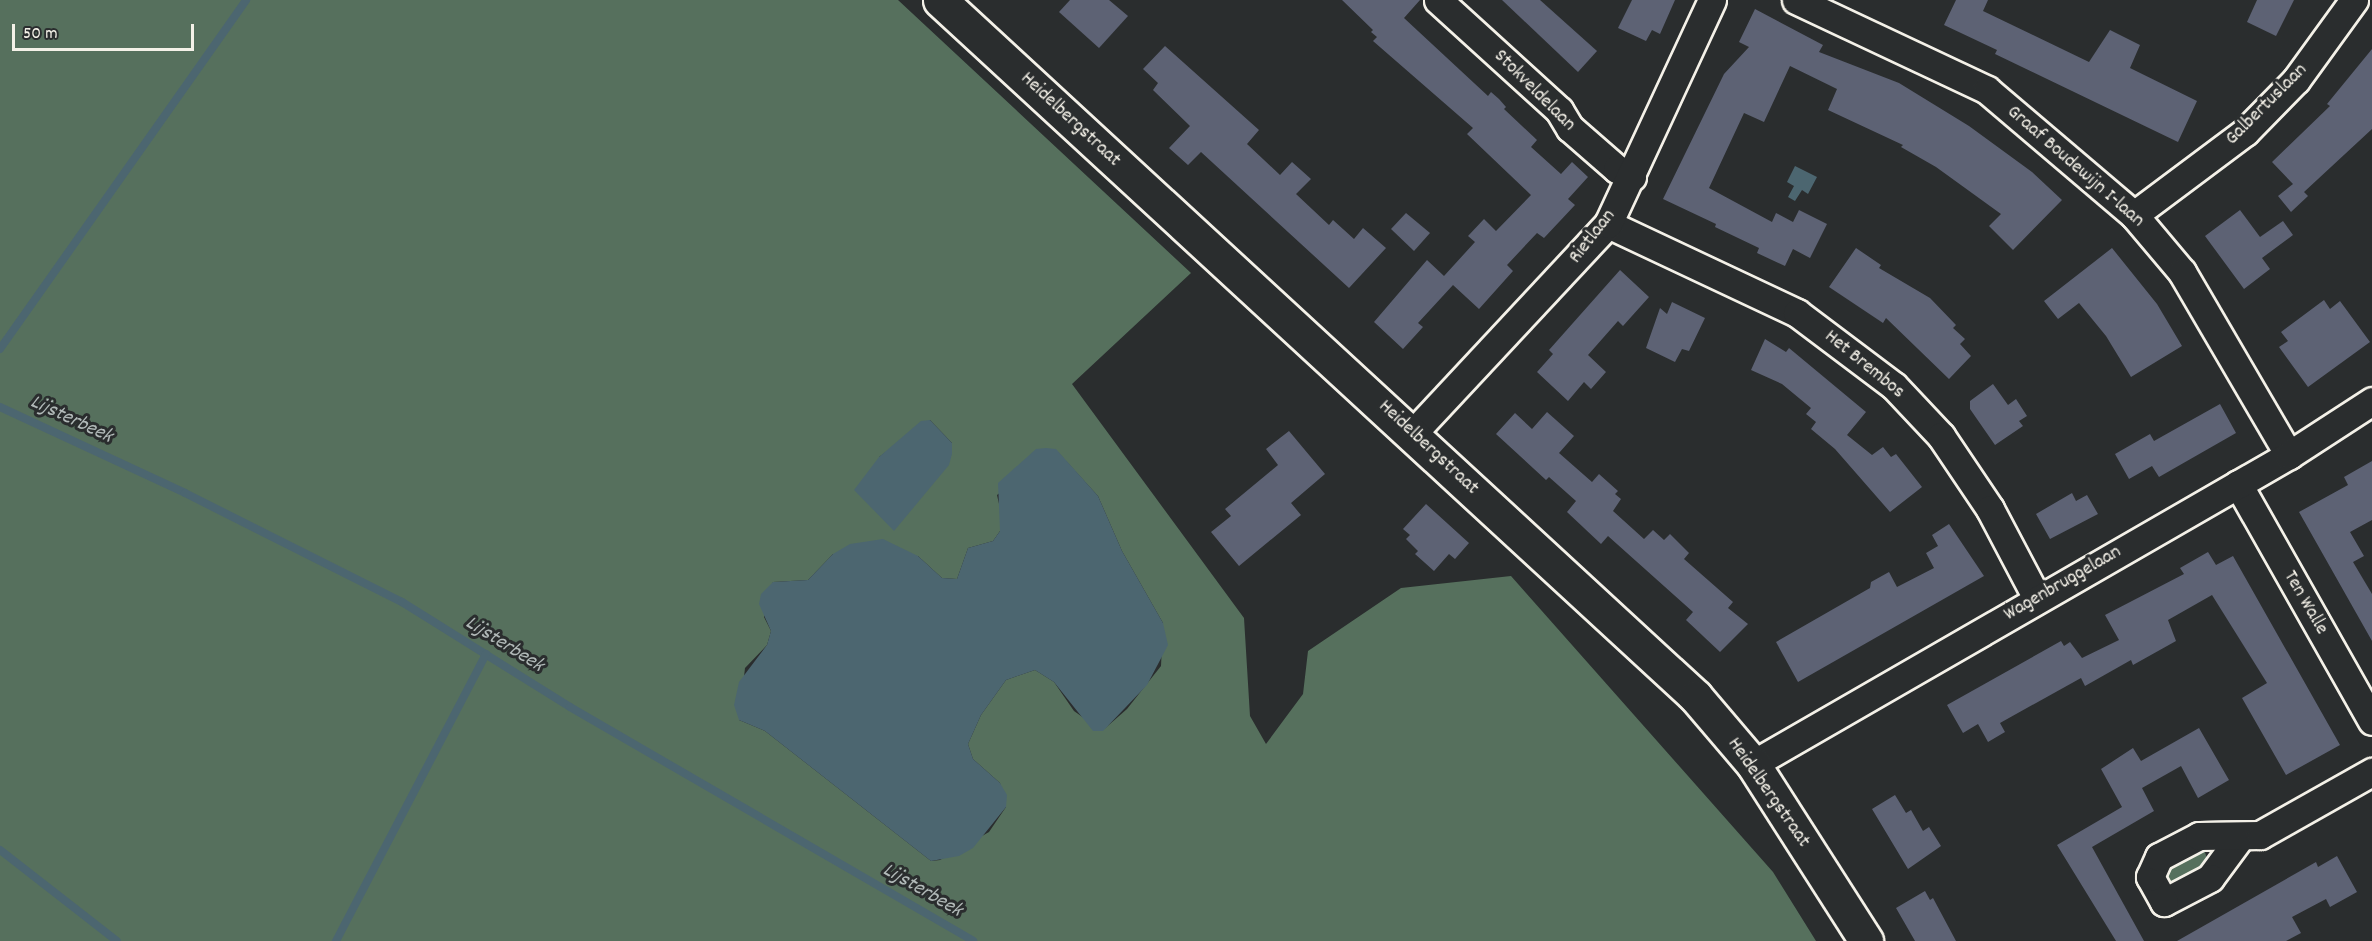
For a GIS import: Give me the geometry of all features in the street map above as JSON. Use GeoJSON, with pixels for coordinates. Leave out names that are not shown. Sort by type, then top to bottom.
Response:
{"type":"FeatureCollection","features":[{"type":"Feature","properties":{"kind":"main road","name":"Heidelbergstraat"},"geometry":{"type":"LineString","coordinates":[[940,0],[1413,433],[1696,697],[1753,764],[1866,941]]}},
{"type":"Feature","properties":{"kind":"street","name":"Stokveldelaan"},"geometry":{"type":"LineString","coordinates":[[1438,0],[1559,110],[1570,128],[1617,169],[1632,177]]}},
{"type":"Feature","properties":{"kind":"street","name":"Rietlaan"},"geometry":{"type":"LineString","coordinates":[[1413,433],[1608,224],[1632,177],[1712,0]]}},
{"type":"Feature","properties":{"kind":"street","name":"Graaf Boudewijn I-laan"},"geometry":{"type":"LineString","coordinates":[[1796,0],[1987,90],[2134,215],[2182,272],[2289,455]]}},
{"type":"Feature","properties":{"kind":"street","name":"Galbertuslaan"},"geometry":{"type":"LineString","coordinates":[[2134,215],[2246,132],[2296,81],[2354,0]]}},
{"type":"Feature","properties":{"kind":"street","name":"Het Brembos"},"geometry":{"type":"LineString","coordinates":[[1608,224],[1797,313],[1894,386],[1941,436],[1972,481],[2037,598]]}},
{"type":"Feature","properties":{"kind":"street","name":"Wagenbruggelaan"},"geometry":{"type":"LineString","coordinates":[[1753,764],[2037,598],[2289,455],[2372,402]]}},
{"type":"Feature","properties":{"kind":"street","name":"Ten Walle"},"geometry":{"type":"LineString","coordinates":[[2238,484],[2372,721]]}},
{"type":"Feature","properties":{"kind":"street"},"geometry":{"type":"LineString","coordinates":[[2241,836],[2270,830],[2372,772]]}},
{"type":"Feature","properties":{"kind":"green space"},"geometry":{"type":"Polygon","coordinates":[[[0,0],[898,0],[1191,273],[1072,384],[1244,618],[1250,716],[1266,744],[1303,694],[1308,651],[1401,588],[1511,576],[1773,872],[1816,941],[0,941],[0,0]],[[930,420],[879,457],[952,443],[930,420]],[[1056,450],[997,495],[1002,517],[1000,531],[993,541],[968,548],[957,579],[942,578],[918,556],[833,554],[808,580],[773,582],[764,617],[771,631],[767,645],[745,668],[739,720],[765,731],[931,861],[940,860],[989,832],[1006,807],[1000,783],[973,759],[968,744],[981,715],[1006,680],[1035,670],[1054,682],[1074,711],[1102,731],[1127,709],[1161,666],[1163,623],[1122,551],[1098,496],[1056,450]]]}},
{"type":"Feature","properties":{"kind":"green space"},"geometry":{"type":"Polygon","coordinates":[[[2204,849],[2209,865],[2174,888],[2161,878],[2161,869],[2204,849]]]}},
{"type":"Feature","properties":{"kind":"water"},"geometry":{"type":"Polygon","coordinates":[[[1795,166],[1817,177],[1808,194],[1802,190],[1795,201],[1788,197],[1794,186],[1787,182],[1795,166]]]}},
{"type":"Feature","properties":{"kind":"water"},"geometry":{"type":"Polygon","coordinates":[[[930,420],[952,443],[949,465],[894,531],[854,490],[879,457],[921,421],[930,420]]]}},
{"type":"Feature","properties":{"kind":"water"},"geometry":{"type":"Polygon","coordinates":[[[1036,449],[1056,449],[1098,496],[1122,551],[1163,623],[1168,645],[1147,685],[1103,731],[1093,731],[1054,682],[1035,670],[1006,680],[981,715],[968,744],[973,759],[1000,783],[1007,795],[1006,807],[973,848],[959,856],[931,861],[765,731],[739,720],[734,705],[739,682],[767,645],[771,631],[759,604],[761,594],[773,582],[808,580],[833,554],[850,544],[883,539],[918,556],[942,578],[957,579],[968,548],[993,541],[1000,531],[998,483],[1036,449]]]}},
{"type":"Feature","properties":{"kind":"building"},"geometry":{"type":"Polygon","coordinates":[[[1070,0],[1109,0],[1128,16],[1099,48],[1059,12],[1070,0]]]}},
{"type":"Feature","properties":{"kind":"building"},"geometry":{"type":"Polygon","coordinates":[[[1342,0],[1420,0],[1404,18],[1488,96],[1491,92],[1499,99],[1506,107],[1504,109],[1537,140],[1531,147],[1561,174],[1572,162],[1588,177],[1568,199],[1575,205],[1544,238],[1537,233],[1507,265],[1513,271],[1479,309],[1453,285],[1418,323],[1423,327],[1403,349],[1374,322],[1427,260],[1444,276],[1475,242],[1468,236],[1484,219],[1496,231],[1531,195],[1467,134],[1473,128],[1373,41],[1377,37],[1371,32],[1373,30],[1342,0]]]}},
{"type":"Feature","properties":{"kind":"building"},"geometry":{"type":"Polygon","coordinates":[[[1502,0],[1540,0],[1597,51],[1578,72],[1502,0]]]}},
{"type":"Feature","properties":{"kind":"building"},"geometry":{"type":"Polygon","coordinates":[[[1632,0],[1675,0],[1660,34],[1652,30],[1646,41],[1618,28],[1632,0]]]}},
{"type":"Feature","properties":{"kind":"building"},"geometry":{"type":"Polygon","coordinates":[[[1956,0],[1988,0],[1983,11],[2089,62],[2110,30],[2140,45],[2130,68],[2197,101],[2178,142],[1995,54],[1997,50],[1944,25],[1956,0]]]}},
{"type":"Feature","properties":{"kind":"building"},"geometry":{"type":"Polygon","coordinates":[[[2257,0],[2294,0],[2276,36],[2247,22],[2257,0]]]}},
{"type":"Feature","properties":{"kind":"building"},"geometry":{"type":"Polygon","coordinates":[[[1755,9],[1823,45],[1819,52],[1899,83],[1969,126],[2032,172],[2062,200],[2013,250],[1989,226],[2001,214],[1936,167],[1901,147],[1903,145],[1828,110],[1837,89],[1790,66],[1764,122],[1744,113],[1709,188],[1772,222],[1776,213],[1793,222],[1799,210],[1827,224],[1810,258],[1793,249],[1785,266],[1757,253],[1759,248],[1715,227],[1716,224],[1663,199],[1724,74],[1749,47],[1739,42],[1755,9]]]}},
{"type":"Feature","properties":{"kind":"building"},"geometry":{"type":"Polygon","coordinates":[[[1165,46],[1259,130],[1247,144],[1280,175],[1292,162],[1311,179],[1296,194],[1329,225],[1333,220],[1354,239],[1363,228],[1386,248],[1349,288],[1201,152],[1188,165],[1169,148],[1190,126],[1153,90],[1158,83],[1143,69],[1165,46]]]}},
{"type":"Feature","properties":{"kind":"building"},"geometry":{"type":"Polygon","coordinates":[[[2372,49],[2372,129],[2304,192],[2308,196],[2291,212],[2278,196],[2293,184],[2272,162],[2330,106],[2327,104],[2372,49]]]}},
{"type":"Feature","properties":{"kind":"building"},"geometry":{"type":"Polygon","coordinates":[[[2240,210],[2260,237],[2283,221],[2293,235],[2262,258],[2270,269],[2244,289],[2205,236],[2240,210]]]}},
{"type":"Feature","properties":{"kind":"building"},"geometry":{"type":"Polygon","coordinates":[[[1406,213],[1430,233],[1414,251],[1391,229],[1406,213]]]}},
{"type":"Feature","properties":{"kind":"building"},"geometry":{"type":"Polygon","coordinates":[[[1856,248],[1881,265],[1879,268],[1930,298],[1956,325],[1953,328],[1965,339],[1960,344],[1971,356],[1949,379],[1886,318],[1883,323],[1829,287],[1856,248]]]}},
{"type":"Feature","properties":{"kind":"building"},"geometry":{"type":"Polygon","coordinates":[[[2112,248],[2157,304],[2182,346],[2131,377],[2106,336],[2079,303],[2058,319],[2044,301],[2112,248]]]}},
{"type":"Feature","properties":{"kind":"building"},"geometry":{"type":"Polygon","coordinates":[[[1620,270],[1649,297],[1623,326],[1618,321],[1588,355],[1606,372],[1591,389],[1584,382],[1568,401],[1537,372],[1553,354],[1549,350],[1620,270]]]}},
{"type":"Feature","properties":{"kind":"building"},"geometry":{"type":"Polygon","coordinates":[[[2324,300],[2330,309],[2340,301],[2370,342],[2308,387],[2279,347],[2288,341],[2281,332],[2324,300]]]}},
{"type":"Feature","properties":{"kind":"building"},"geometry":{"type":"Polygon","coordinates":[[[1672,302],[1705,318],[1689,351],[1682,349],[1675,362],[1646,348],[1660,308],[1667,314],[1672,302]]]}},
{"type":"Feature","properties":{"kind":"building"},"geometry":{"type":"Polygon","coordinates":[[[1765,339],[1786,352],[1789,348],[1866,412],[1847,435],[1872,455],[1883,447],[1891,457],[1896,454],[1922,487],[1890,512],[1835,449],[1811,429],[1816,422],[1806,414],[1811,408],[1782,384],[1751,370],[1765,339]]]}},
{"type":"Feature","properties":{"kind":"building"},"geometry":{"type":"Polygon","coordinates":[[[1993,384],[2008,405],[2016,399],[2027,416],[2019,421],[2023,426],[1995,445],[1970,409],[1970,401],[1993,384]]]}},
{"type":"Feature","properties":{"kind":"building"},"geometry":{"type":"Polygon","coordinates":[[[2220,404],[2236,433],[2159,477],[2152,466],[2129,479],[2115,454],[2150,434],[2154,441],[2220,404]]]}},
{"type":"Feature","properties":{"kind":"building"},"geometry":{"type":"Polygon","coordinates":[[[1547,412],[1574,436],[1559,453],[1592,482],[1599,474],[1618,491],[1615,494],[1621,499],[1613,511],[1644,539],[1653,530],[1664,540],[1670,534],[1689,553],[1684,559],[1733,602],[1728,608],[1748,624],[1720,652],[1686,620],[1693,612],[1608,536],[1601,544],[1567,512],[1576,501],[1549,477],[1546,480],[1496,434],[1515,413],[1532,429],[1547,412]]]}},
{"type":"Feature","properties":{"kind":"building"},"geometry":{"type":"Polygon","coordinates":[[[1289,431],[1325,474],[1291,503],[1301,515],[1239,566],[1211,532],[1231,516],[1225,509],[1278,465],[1266,449],[1289,431]]]}},
{"type":"Feature","properties":{"kind":"building"},"geometry":{"type":"Polygon","coordinates":[[[2372,461],[2372,520],[2350,532],[2364,556],[2353,562],[2372,594],[2372,641],[2299,512],[2348,485],[2344,477],[2372,461]]]}},
{"type":"Feature","properties":{"kind":"building"},"geometry":{"type":"Polygon","coordinates":[[[2072,493],[2076,501],[2087,495],[2098,514],[2050,539],[2036,514],[2072,493]]]}},
{"type":"Feature","properties":{"kind":"building"},"geometry":{"type":"Polygon","coordinates":[[[1426,504],[1469,543],[1455,559],[1449,554],[1434,571],[1415,554],[1418,551],[1406,539],[1410,535],[1403,529],[1426,504]]]}},
{"type":"Feature","properties":{"kind":"building"},"geometry":{"type":"Polygon","coordinates":[[[1949,524],[1984,576],[1798,682],[1776,642],[1870,588],[1871,582],[1889,572],[1897,587],[1934,568],[1926,553],[1938,546],[1932,535],[1949,524]]]}},
{"type":"Feature","properties":{"kind":"building"},"geometry":{"type":"Polygon","coordinates":[[[2208,552],[2216,565],[2233,556],[2340,745],[2286,775],[2242,698],[2267,683],[2212,595],[2168,620],[2176,641],[2133,665],[2131,660],[2085,686],[2081,678],[2000,723],[2005,732],[1988,742],[1978,724],[1963,733],[1947,705],[2061,641],[2064,646],[2070,642],[2082,658],[2119,640],[2105,615],[2184,574],[2180,568],[2208,552]]]}},
{"type":"Feature","properties":{"kind":"building"},"geometry":{"type":"Polygon","coordinates":[[[2199,728],[2229,780],[2198,798],[2181,766],[2142,788],[2154,811],[2092,847],[2144,941],[2116,941],[2057,845],[2122,807],[2101,769],[2133,748],[2141,761],[2199,728]]]}},
{"type":"Feature","properties":{"kind":"building"},"geometry":{"type":"Polygon","coordinates":[[[1895,795],[1906,813],[1911,810],[1923,831],[1929,827],[1941,846],[1908,869],[1872,809],[1895,795]]]}},
{"type":"Feature","properties":{"kind":"building"},"geometry":{"type":"Polygon","coordinates":[[[2337,856],[2357,892],[2330,907],[2326,899],[2292,917],[2301,933],[2286,941],[2177,941],[2316,862],[2318,867],[2337,856]]]}},
{"type":"Feature","properties":{"kind":"building"},"geometry":{"type":"Polygon","coordinates":[[[1925,891],[1930,900],[1933,898],[1956,941],[1915,941],[1896,908],[1925,891]]]}},
{"type":"Feature","properties":{"kind":"waterway"},"geometry":{"type":"LineString","coordinates":[[0,349],[246,0]]}},
{"type":"Feature","properties":{"kind":"waterway","name":"Lijsterbeek"},"geometry":{"type":"LineString","coordinates":[[0,407],[185,493],[402,602],[570,707],[973,941]]}},
{"type":"Feature","properties":{"kind":"waterway"},"geometry":{"type":"LineString","coordinates":[[336,941],[486,654]]}},
{"type":"Feature","properties":{"kind":"waterway"},"geometry":{"type":"LineString","coordinates":[[0,850],[117,941]]}}]}
